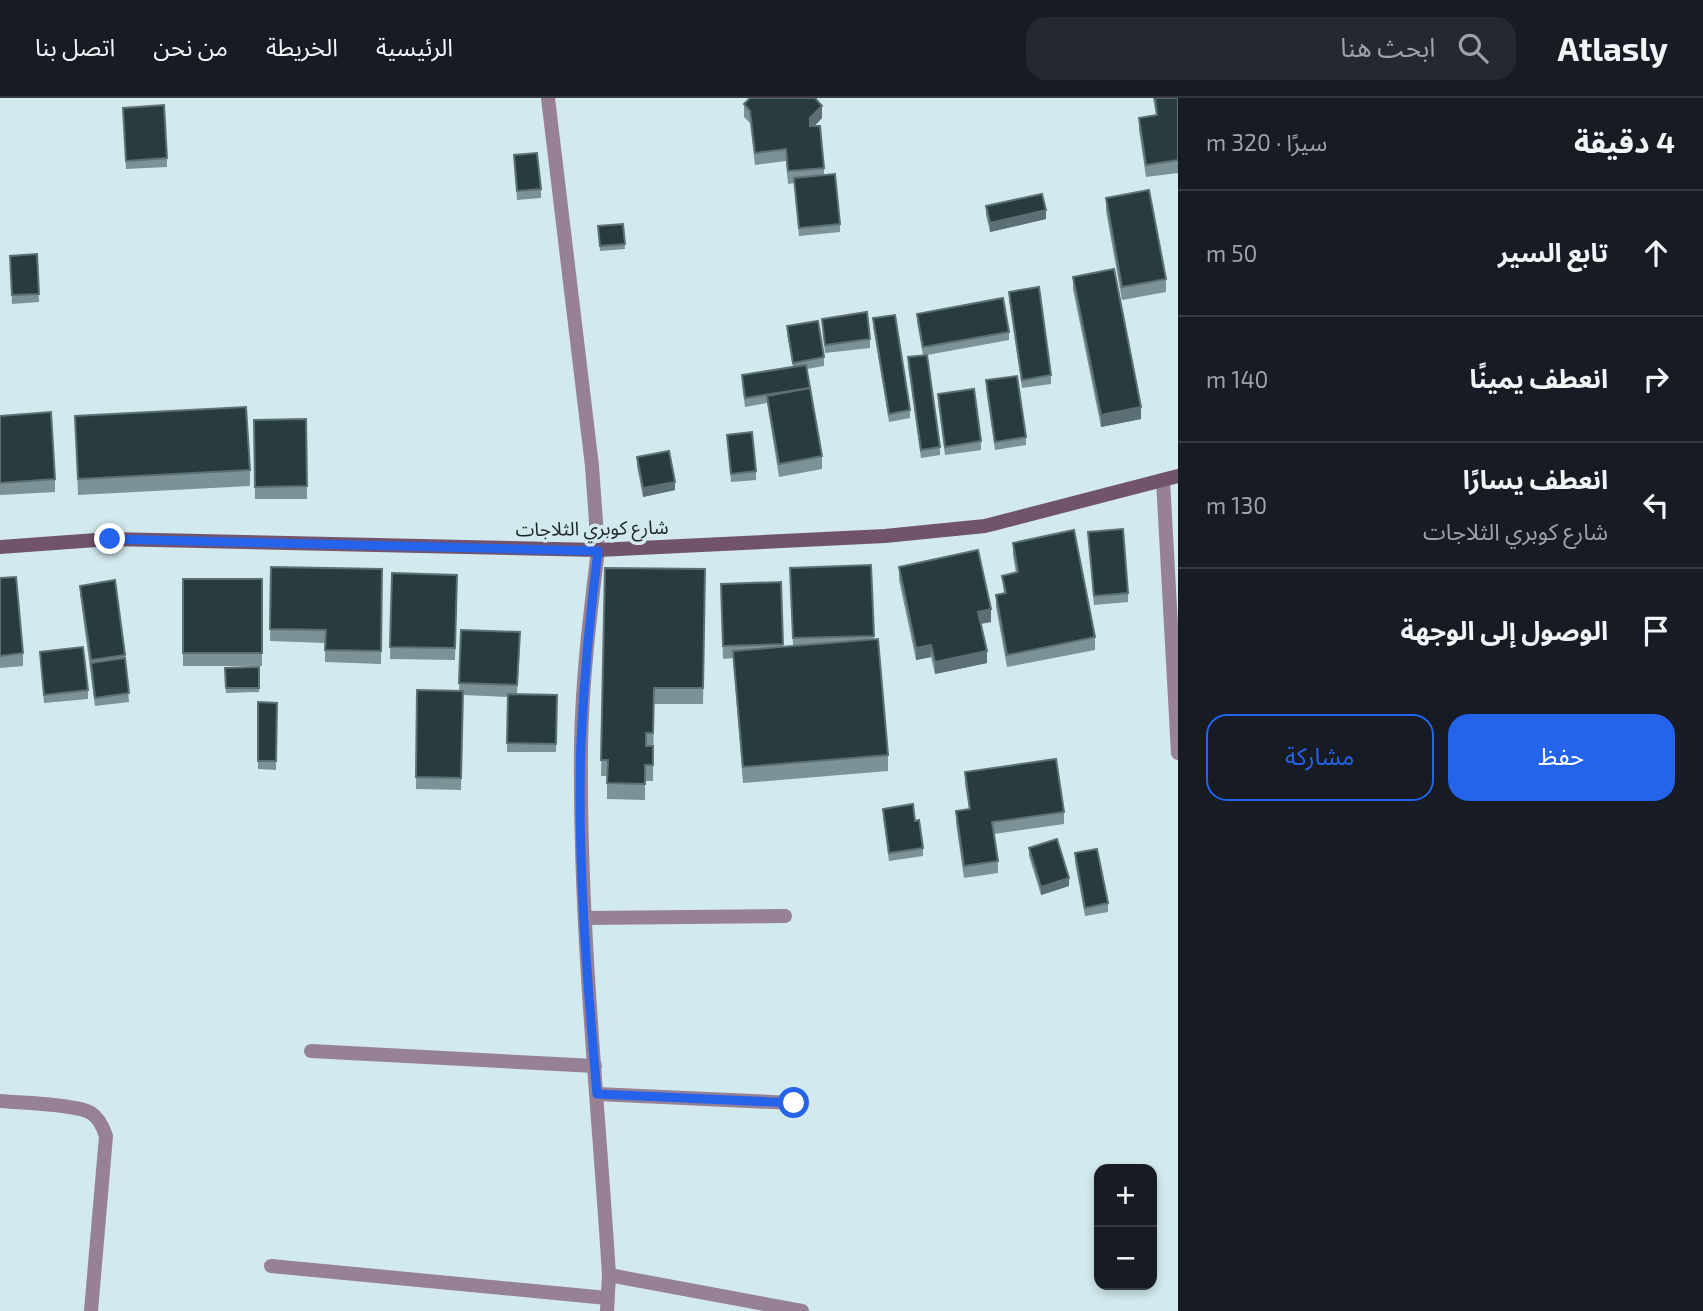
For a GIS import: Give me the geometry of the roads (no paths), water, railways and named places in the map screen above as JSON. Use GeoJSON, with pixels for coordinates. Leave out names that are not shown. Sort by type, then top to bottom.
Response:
{"type":"FeatureCollection","features":[{"type":"Feature","properties":{"kind":"main road","name":"شارع كوبري الثلاجات"},"geometry":{"type":"LineString","coordinates":[[0,547],[110,539],[598,551],[885,536],[985,526],[1178,476]]}},
{"type":"Feature","properties":{"kind":"street"},"geometry":{"type":"LineString","coordinates":[[271,1266],[607,1305],[609,1275],[582,855],[581,744],[590,612],[598,551],[592,466],[548,98]]}},
{"type":"Feature","properties":{"kind":"street"},"geometry":{"type":"LineString","coordinates":[[1163,480],[1178,753]]}},
{"type":"Feature","properties":{"kind":"street"},"geometry":{"type":"LineString","coordinates":[[585,918],[785,916]]}},
{"type":"Feature","properties":{"kind":"street"},"geometry":{"type":"LineString","coordinates":[[311,1051],[595,1066]]}},
{"type":"Feature","properties":{"kind":"street"},"geometry":{"type":"LineString","coordinates":[[597,1094],[794,1103]]}},
{"type":"Feature","properties":{"kind":"street"},"geometry":{"type":"LineString","coordinates":[[0,1101],[82,1109],[98,1119],[103,1127],[106,1136],[91,1311]]}},
{"type":"Feature","properties":{"kind":"street"},"geometry":{"type":"LineString","coordinates":[[609,1275],[802,1311]]}}]}
